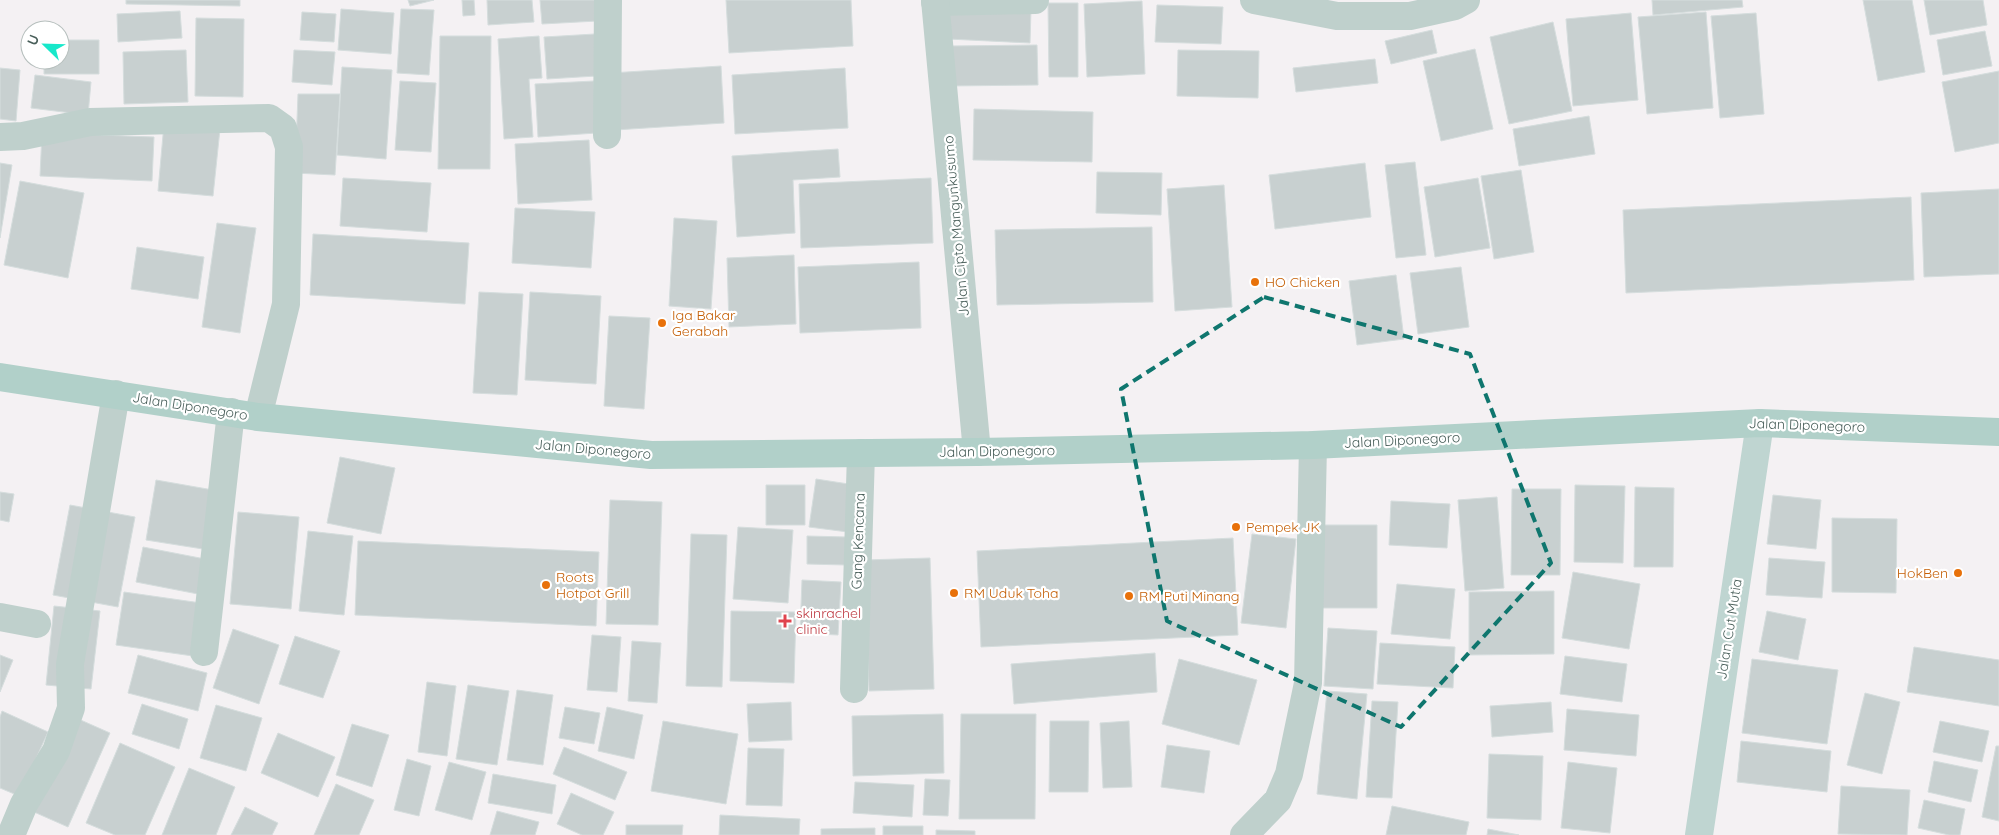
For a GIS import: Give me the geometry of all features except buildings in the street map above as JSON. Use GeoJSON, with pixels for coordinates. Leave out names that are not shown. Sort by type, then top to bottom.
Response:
{"type":"FeatureCollection","features":[{"type":"Feature","properties":{"kind":"main road","name":"Jalan Diponegoro"},"geometry":{"type":"LineString","coordinates":[[0,377],[258,416],[651,454],[977,452],[1313,445],[1760,422],[1999,432]]}},
{"type":"Feature","properties":{"kind":"main road","name":"Jalan Cut Mutia"},"geometry":{"type":"LineString","coordinates":[[1699,835],[1760,422]]}},
{"type":"Feature","properties":{"kind":"street"},"geometry":{"type":"LineString","coordinates":[[608,0],[608,135]]}},
{"type":"Feature","properties":{"kind":"street"},"geometry":{"type":"LineString","coordinates":[[935,1],[1035,0]]}},
{"type":"Feature","properties":{"kind":"street"},"geometry":{"type":"LineString","coordinates":[[1254,0],[1338,16],[1410,16],[1455,6],[1466,0]]}},
{"type":"Feature","properties":{"kind":"street","name":"Jalan Cipto Mangunkusumo"},"geometry":{"type":"LineString","coordinates":[[935,1],[977,452]]}},
{"type":"Feature","properties":{"kind":"street"},"geometry":{"type":"LineString","coordinates":[[0,137],[23,136],[90,122],[269,118],[283,128],[289,147],[286,304],[258,416]]}},
{"type":"Feature","properties":{"kind":"street"},"geometry":{"type":"LineString","coordinates":[[11,835],[24,804],[56,751],[70,708],[70,664],[116,394]]}},
{"type":"Feature","properties":{"kind":"street"},"geometry":{"type":"LineString","coordinates":[[204,652],[231,412]]}},
{"type":"Feature","properties":{"kind":"street"},"geometry":{"type":"LineString","coordinates":[[1244,835],[1278,800],[1289,774],[1308,683],[1313,445]]}},
{"type":"Feature","properties":{"kind":"street","name":"Gang Kencana"},"geometry":{"type":"LineString","coordinates":[[854,689],[861,453]]}},
{"type":"Feature","properties":{"kind":"street"},"geometry":{"type":"LineString","coordinates":[[0,617],[37,624]]}},
{"type":"Feature","properties":{"kind":"highlighted area"},"geometry":{"type":"Polygon","coordinates":[[[1264,297],[1470,354],[1551,563],[1401,727],[1167,621],[1121,389],[1264,297]]]}},
{"type":"Feature","properties":{"kind":"place","name":"HO Chicken"},"geometry":{"type":"Point","coordinates":[1255,282]}},
{"type":"Feature","properties":{"kind":"place","name":"Iga Bakar Gerabah"},"geometry":{"type":"Point","coordinates":[662,323]}},
{"type":"Feature","properties":{"kind":"place","name":"Pempek JK"},"geometry":{"type":"Point","coordinates":[1236,527]}},
{"type":"Feature","properties":{"kind":"place","name":"HokBen"},"geometry":{"type":"Point","coordinates":[1958,573]}},
{"type":"Feature","properties":{"kind":"place","name":"Roots Hotpot Grill"},"geometry":{"type":"Point","coordinates":[546,585]}},
{"type":"Feature","properties":{"kind":"place","name":"RM Uduk Toha"},"geometry":{"type":"Point","coordinates":[954,593]}},
{"type":"Feature","properties":{"kind":"place","name":"RM Puti Minang"},"geometry":{"type":"Point","coordinates":[1129,596]}},
{"type":"Feature","properties":{"kind":"place","name":"skinrachel clinic"},"geometry":{"type":"Point","coordinates":[785,621]}}]}
